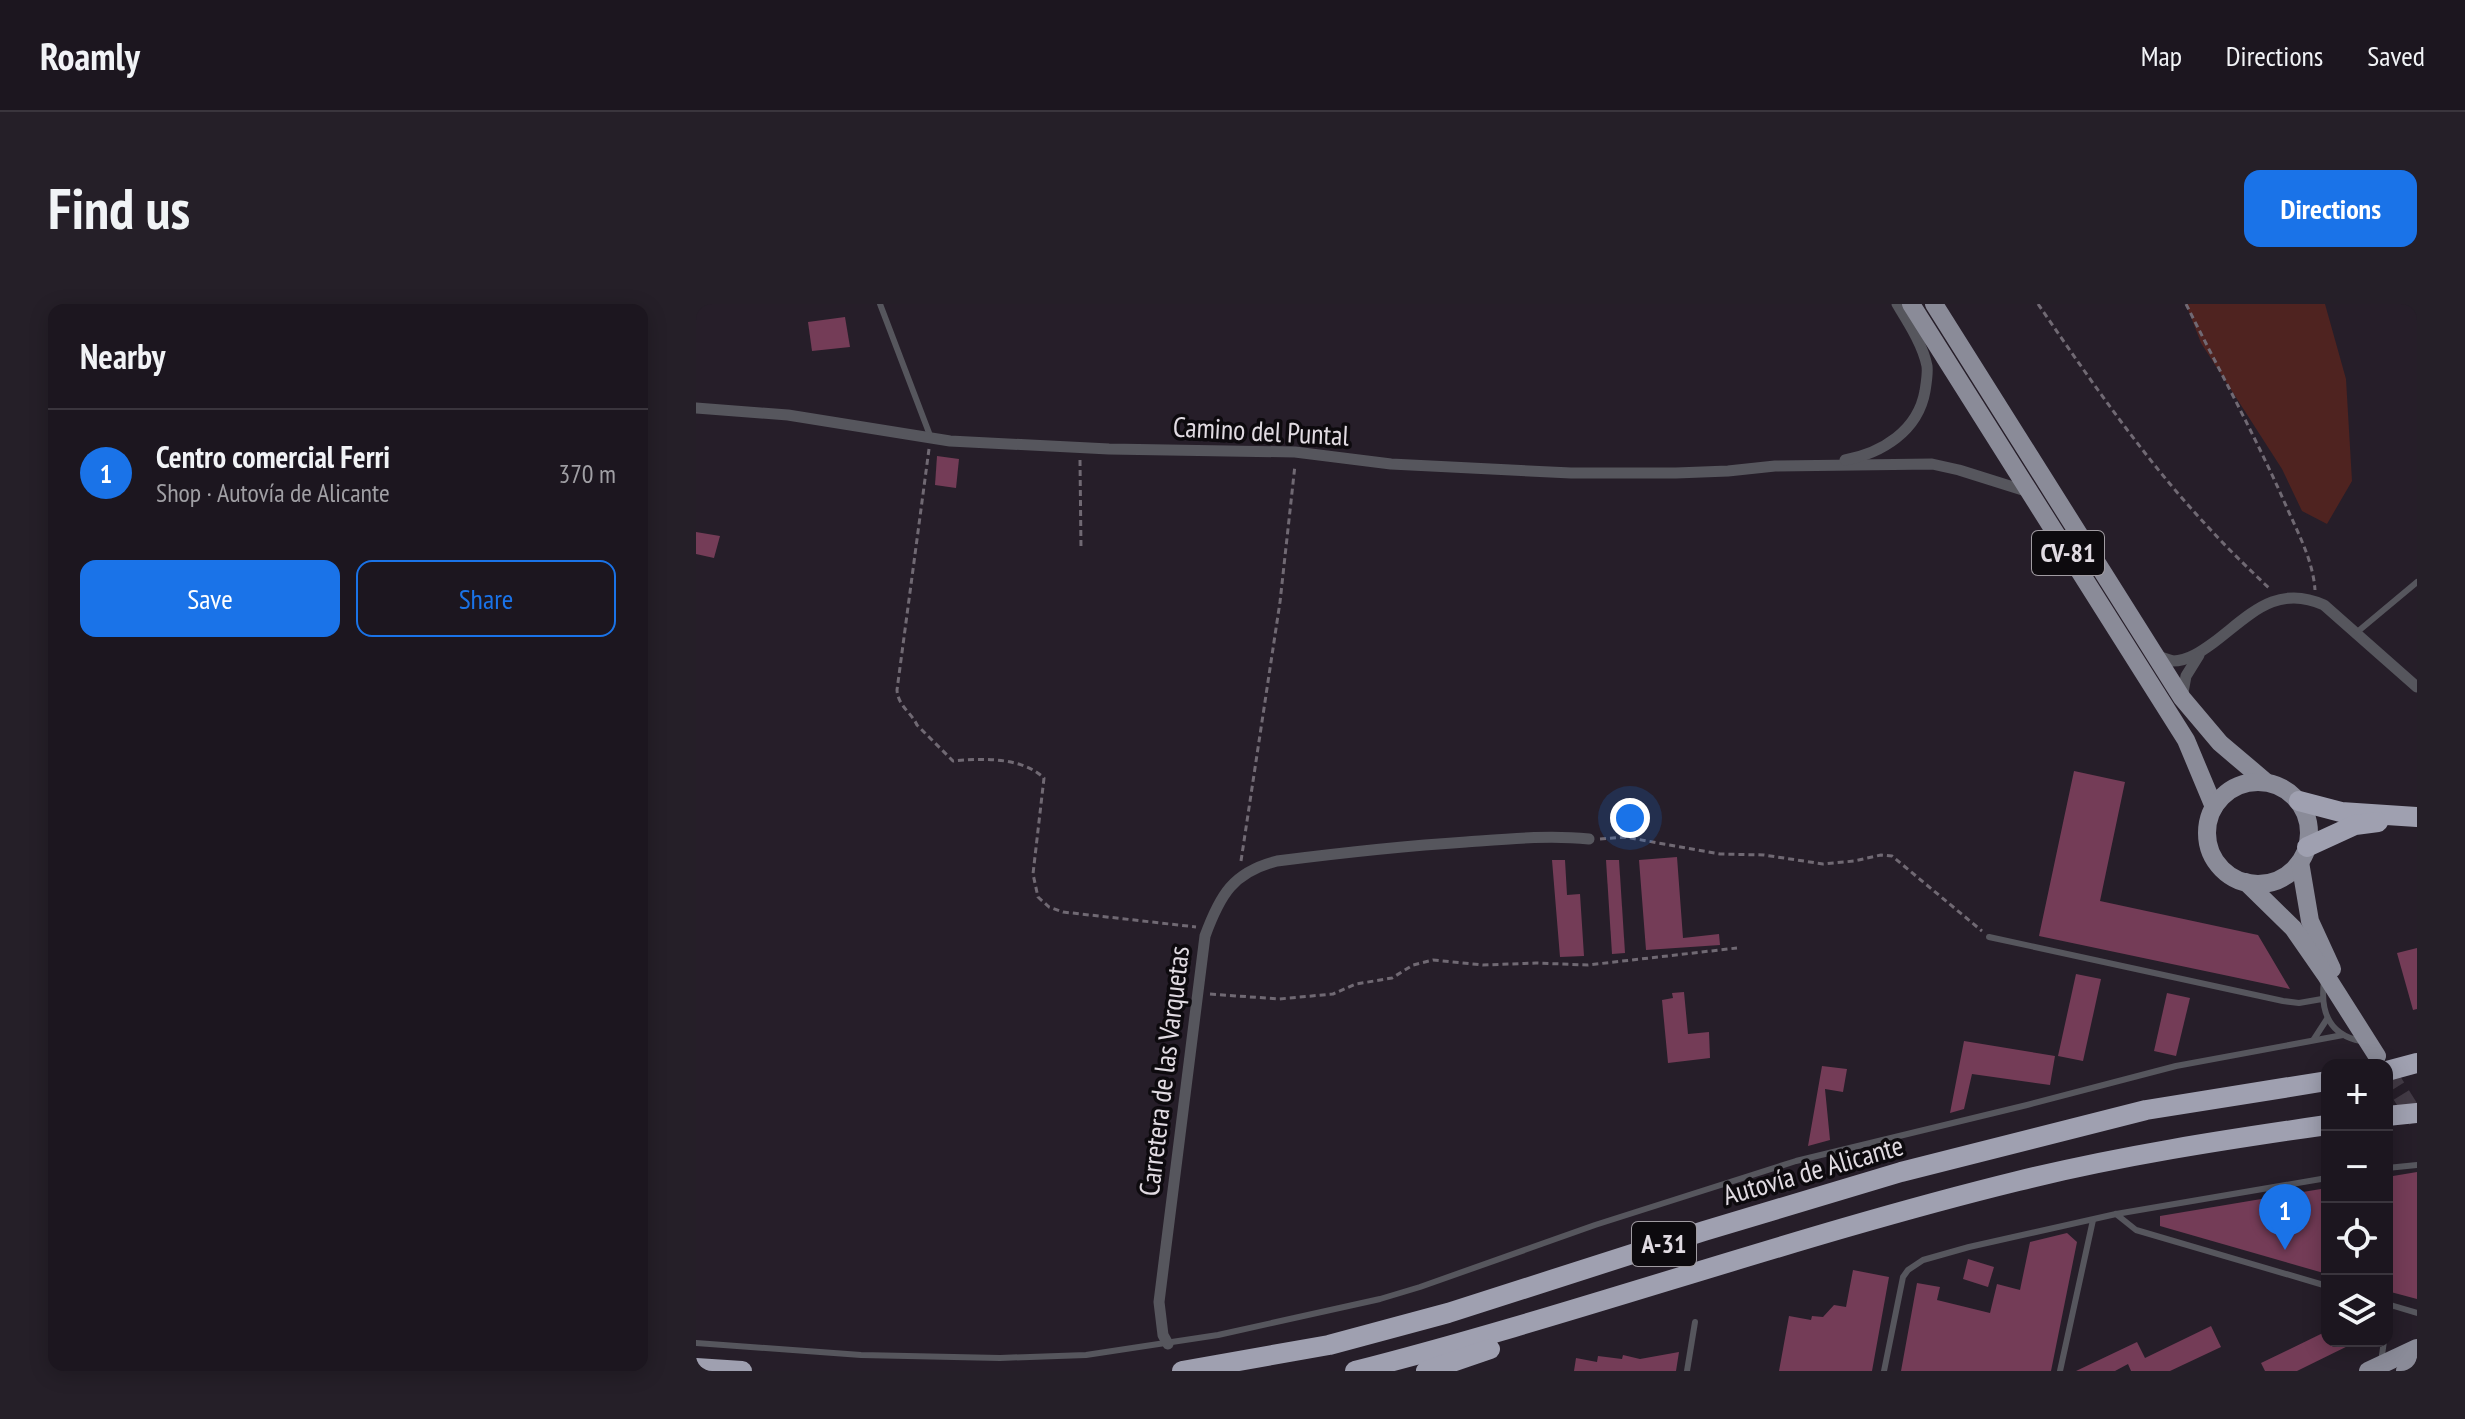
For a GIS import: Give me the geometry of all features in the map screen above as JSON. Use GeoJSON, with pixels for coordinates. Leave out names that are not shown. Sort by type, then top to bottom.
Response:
{"type":"FeatureCollection","features":[{"type":"Feature","properties":{"kind":"highway"},"geometry":{"type":"LineString","coordinates":[[2299,801],[2341,812],[2417,817]]}},
{"type":"Feature","properties":{"kind":"highway"},"geometry":{"type":"LineString","coordinates":[[2303,855],[2355,825],[2417,817]]}},
{"type":"Feature","properties":{"kind":"highway"},"geometry":{"type":"LineString","coordinates":[[2393,1061],[2417,1063]]}},
{"type":"Feature","properties":{"kind":"highway"},"geometry":{"type":"LineString","coordinates":[[2393,1065],[2417,1074]]}},
{"type":"Feature","properties":{"kind":"highway","name":"Autovía de Alicante"},"geometry":{"type":"LineString","coordinates":[[1182,1371],[1329,1345],[1448,1313],[1901,1172],[2146,1110],[2321,1082]]}},
{"type":"Feature","properties":{"kind":"highway"},"geometry":{"type":"LineString","coordinates":[[2393,1115],[2417,1113]]}},
{"type":"Feature","properties":{"kind":"highway","name":"A-31"},"geometry":{"type":"LineString","coordinates":[[1355,1371],[1545,1319],[1765,1251],[2018,1181],[2121,1158],[2321,1126]]}},
{"type":"Feature","properties":{"kind":"highway"},"geometry":{"type":"LineString","coordinates":[[1426,1371],[1512,1342],[1545,1319]]}},
{"type":"Feature","properties":{"kind":"highway"},"geometry":{"type":"LineString","coordinates":[[696,1368],[742,1371]]}},
{"type":"Feature","properties":{"kind":"main road","name":"CV-81"},"geometry":{"type":"LineString","coordinates":[[1911,304],[2186,740],[2214,807]]}},
{"type":"Feature","properties":{"kind":"main road","name":"CV-81"},"geometry":{"type":"LineString","coordinates":[[1934,304],[2182,698],[2220,743],[2266,782],[2278,785],[2299,801]]}},
{"type":"Feature","properties":{"kind":"main road"},"geometry":{"type":"LineString","coordinates":[[2266,782],[2236,786],[2223,795],[2208,822],[2207,838],[2211,853],[2219,866],[2231,876],[2246,882],[2261,883],[2289,873],[2303,855]]}},
{"type":"Feature","properties":{"kind":"main road"},"geometry":{"type":"LineString","coordinates":[[2299,801],[2309,831],[2303,855],[2310,921],[2380,1059]]}},
{"type":"Feature","properties":{"kind":"main road"},"geometry":{"type":"LineString","coordinates":[[2246,882],[2293,928],[2380,1059]]}},
{"type":"Feature","properties":{"kind":"main road"},"geometry":{"type":"LineString","coordinates":[[2374,1368],[2417,1348]]}},
{"type":"Feature","properties":{"kind":"main road"},"geometry":{"type":"LineString","coordinates":[[2405,1371],[2417,1365]]}},
{"type":"Feature","properties":{"kind":"street","name":"Camino del Puntal"},"geometry":{"type":"LineString","coordinates":[[1825,464],[1876,452],[1908,428],[1917,413],[1923,399],[1927,367],[1910,325],[1897,304]]}},
{"type":"Feature","properties":{"kind":"street","name":"Camino del Puntal"},"geometry":{"type":"LineString","coordinates":[[696,408],[763,412],[931,438],[1079,448],[1295,452],[1391,464],[1571,473],[1728,471],[1825,464],[1932,464],[2029,492]]}},
{"type":"Feature","properties":{"kind":"street"},"geometry":{"type":"LineString","coordinates":[[2155,655],[2174,661],[2185,659],[2202,651],[2267,603],[2292,596],[2324,605],[2417,687]]}},
{"type":"Feature","properties":{"kind":"street"},"geometry":{"type":"LineString","coordinates":[[2182,698],[2186,676],[2202,651]]}},
{"type":"Feature","properties":{"kind":"street"},"geometry":{"type":"LineString","coordinates":[[1238,877],[1259,865],[1277,861],[1395,847],[1564,837],[1589,839]]}},
{"type":"Feature","properties":{"kind":"street","name":"Carretera de las Varquetas"},"geometry":{"type":"LineString","coordinates":[[1168,1344],[1163,1335],[1159,1302],[1198,993],[1208,928],[1221,901],[1238,877]]}},
{"type":"Feature","properties":{"kind":"lane"},"geometry":{"type":"LineString","coordinates":[[880,304],[931,438]]}},
{"type":"Feature","properties":{"kind":"lane"},"geometry":{"type":"LineString","coordinates":[[2356,633],[2417,582]]}},
{"type":"Feature","properties":{"kind":"lane"},"geometry":{"type":"LineString","coordinates":[[1989,937],[2283,1001],[2299,1003],[2322,999]]}},
{"type":"Feature","properties":{"kind":"lane"},"geometry":{"type":"LineString","coordinates":[[2325,974],[2322,999],[2327,1019],[2343,1035],[2379,1059]]}},
{"type":"Feature","properties":{"kind":"lane"},"geometry":{"type":"LineString","coordinates":[[2314,1039],[2327,1019]]}},
{"type":"Feature","properties":{"kind":"lane"},"geometry":{"type":"LineString","coordinates":[[696,1343],[861,1355],[1000,1358],[1086,1355],[1265,1326],[1380,1299],[1595,1225],[1796,1161],[2176,1066],[2343,1035]]}},
{"type":"Feature","properties":{"kind":"lane"},"geometry":{"type":"LineString","coordinates":[[2393,1167],[2417,1165]]}},
{"type":"Feature","properties":{"kind":"lane"},"geometry":{"type":"LineString","coordinates":[[1884,1371],[1903,1277],[1914,1265],[1936,1255],[2116,1214],[2321,1179]]}},
{"type":"Feature","properties":{"kind":"lane"},"geometry":{"type":"LineString","coordinates":[[2116,1214],[2136,1230],[2321,1284]]}},
{"type":"Feature","properties":{"kind":"lane"},"geometry":{"type":"LineString","coordinates":[[2060,1371],[2093,1220]]}},
{"type":"Feature","properties":{"kind":"lane"},"geometry":{"type":"LineString","coordinates":[[2393,1305],[2417,1313]]}},
{"type":"Feature","properties":{"kind":"lane"},"geometry":{"type":"LineString","coordinates":[[1687,1371],[1695,1322]]}},
{"type":"Feature","properties":{"kind":"lane"},"geometry":{"type":"LineString","coordinates":[[2374,1368],[2382,1347]]}},
{"type":"Feature","properties":{"kind":"path"},"geometry":{"type":"LineString","coordinates":[[2038,304],[2098,391],[2150,458],[2208,528],[2281,599]]}},
{"type":"Feature","properties":{"kind":"path"},"geometry":{"type":"LineString","coordinates":[[2186,304],[2290,513],[2314,575],[2316,601]]}},
{"type":"Feature","properties":{"kind":"path"},"geometry":{"type":"LineString","coordinates":[[931,438],[898,700],[917,725],[953,761],[975,758],[1029,766],[1044,778],[1033,874],[1038,897],[1049,907],[1102,918],[1208,928]]}},
{"type":"Feature","properties":{"kind":"path"},"geometry":{"type":"LineString","coordinates":[[1079,448],[1082,474],[1081,548]]}},
{"type":"Feature","properties":{"kind":"path"},"geometry":{"type":"LineString","coordinates":[[1238,877],[1280,602],[1295,452]]}},
{"type":"Feature","properties":{"kind":"path"},"geometry":{"type":"LineString","coordinates":[[1589,839],[1625,837],[1720,854],[1764,855],[1823,864],[1892,856],[1989,937]]}},
{"type":"Feature","properties":{"kind":"path"},"geometry":{"type":"LineString","coordinates":[[1198,993],[1279,999],[1333,994],[1356,984],[1392,978],[1413,965],[1433,960],[1483,965],[1588,965],[1737,948]]}},
{"type":"Feature","properties":{"kind":"shaded area"},"geometry":{"type":"Polygon","coordinates":[[[2186,304],[2325,304],[2346,379],[2352,481],[2327,524],[2302,511],[2282,469],[2201,343],[2186,304]]]}},
{"type":"Feature","properties":{"kind":"building"},"geometry":{"type":"Polygon","coordinates":[[[845,317],[850,347],[812,351],[808,322],[845,317]]]}},
{"type":"Feature","properties":{"kind":"building"},"geometry":{"type":"Polygon","coordinates":[[[937,456],[959,459],[956,488],[935,485],[937,456]]]}},
{"type":"Feature","properties":{"kind":"building"},"geometry":{"type":"Polygon","coordinates":[[[696,532],[720,536],[714,558],[696,554],[696,532]]]}},
{"type":"Feature","properties":{"kind":"building"},"geometry":{"type":"Polygon","coordinates":[[[2074,771],[2125,782],[2100,901],[2258,935],[2290,989],[2039,936],[2074,771]]]}},
{"type":"Feature","properties":{"kind":"building"},"geometry":{"type":"Polygon","coordinates":[[[1677,857],[1683,938],[1719,934],[1720,945],[1646,950],[1639,860],[1677,857]]]}},
{"type":"Feature","properties":{"kind":"building"},"geometry":{"type":"Polygon","coordinates":[[[1552,860],[1565,860],[1567,895],[1580,894],[1584,956],[1560,957],[1552,860]]]}},
{"type":"Feature","properties":{"kind":"building"},"geometry":{"type":"Polygon","coordinates":[[[1606,860],[1619,860],[1625,953],[1612,954],[1606,860]]]}},
{"type":"Feature","properties":{"kind":"building"},"geometry":{"type":"Polygon","coordinates":[[[2417,948],[2417,1009],[2413,1010],[2397,953],[2417,948]]]}},
{"type":"Feature","properties":{"kind":"building"},"geometry":{"type":"Polygon","coordinates":[[[2076,974],[2101,979],[2083,1061],[2058,1056],[2076,974]]]}},
{"type":"Feature","properties":{"kind":"building"},"geometry":{"type":"Polygon","coordinates":[[[1684,992],[1688,1034],[1709,1032],[1710,1058],[1668,1063],[1662,1000],[1673,998],[1672,993],[1684,992]]]}},
{"type":"Feature","properties":{"kind":"building"},"geometry":{"type":"Polygon","coordinates":[[[2167,993],[2190,998],[2176,1056],[2154,1051],[2167,993]]]}},
{"type":"Feature","properties":{"kind":"building"},"geometry":{"type":"Polygon","coordinates":[[[1964,1041],[2055,1056],[2050,1085],[1972,1074],[1964,1109],[1950,1113],[1964,1041]]]}},
{"type":"Feature","properties":{"kind":"building"},"geometry":{"type":"Polygon","coordinates":[[[1822,1066],[1847,1069],[1843,1092],[1825,1089],[1830,1140],[1808,1146],[1822,1066]]]}},
{"type":"Feature","properties":{"kind":"building"},"geometry":{"type":"Polygon","coordinates":[[[2417,1172],[2417,1299],[2393,1293],[2393,1176],[2417,1172]]]}},
{"type":"Feature","properties":{"kind":"building"},"geometry":{"type":"Polygon","coordinates":[[[2321,1189],[2321,1272],[2160,1226],[2160,1216],[2321,1189]]]}},
{"type":"Feature","properties":{"kind":"building"},"geometry":{"type":"Polygon","coordinates":[[[2067,1233],[2077,1242],[2051,1371],[1901,1371],[1917,1283],[1940,1287],[1937,1300],[1990,1313],[1997,1284],[2020,1290],[2030,1242],[2067,1233]]]}},
{"type":"Feature","properties":{"kind":"building"},"geometry":{"type":"Polygon","coordinates":[[[1968,1259],[1994,1267],[1988,1287],[1963,1279],[1968,1259]]]}},
{"type":"Feature","properties":{"kind":"building"},"geometry":{"type":"Polygon","coordinates":[[[1853,1270],[1889,1277],[1872,1371],[1779,1371],[1789,1316],[1811,1320],[1812,1316],[1823,1317],[1834,1305],[1846,1307],[1853,1270]]]}},
{"type":"Feature","properties":{"kind":"building"},"geometry":{"type":"Polygon","coordinates":[[[2211,1326],[2221,1347],[2170,1371],[2131,1371],[2128,1364],[2115,1371],[2076,1371],[2137,1342],[2145,1358],[2211,1326]]]}},
{"type":"Feature","properties":{"kind":"building"},"geometry":{"type":"Polygon","coordinates":[[[2321,1334],[2321,1347],[2346,1347],[2297,1371],[2265,1371],[2261,1363],[2321,1334]]]}},
{"type":"Feature","properties":{"kind":"building"},"geometry":{"type":"Polygon","coordinates":[[[1679,1352],[1676,1371],[1574,1371],[1576,1358],[1597,1362],[1598,1356],[1622,1359],[1623,1355],[1640,1359],[1679,1352]]]}},
{"type":"Feature","properties":{"kind":"tunnel"},"geometry":{"type":"LineString","coordinates":[[2393,1082],[2417,1120]]}},
{"type":"Feature","properties":{"kind":"place","name":"Centro comercial Ferri"},"geometry":{"type":"Point","coordinates":[2285,1250]}}]}
